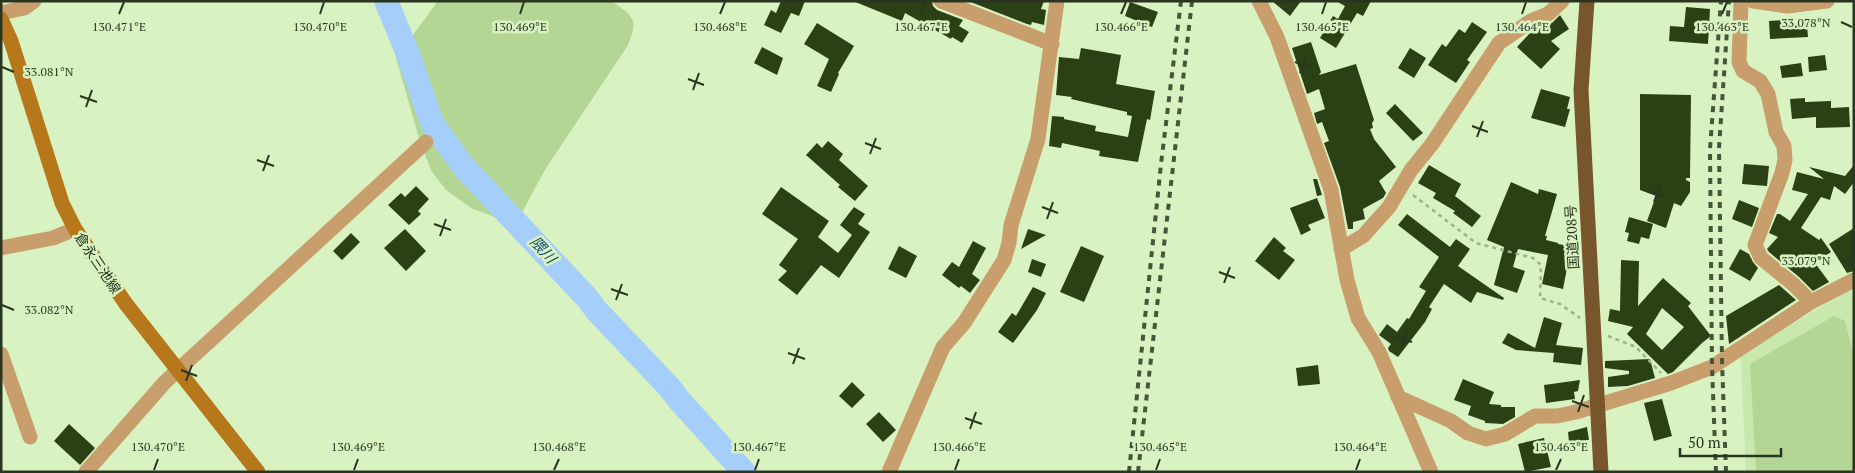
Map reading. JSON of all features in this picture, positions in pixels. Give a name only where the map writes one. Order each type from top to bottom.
[{"type":"highway","name":"国道208号","points":[[1587,1],[1581,90],[1601,472]]},
{"type":"main road","name":"倉永三池線","points":[[1,19],[11,41],[62,203],[75,229],[126,304],[258,472]]},
{"type":"street","points":[[1,14],[24,8],[34,1]]},
{"type":"street","points":[[941,1],[1052,44]]},
{"type":"street","points":[[889,472],[944,347],[964,323],[1004,260],[1009,243],[1011,225],[1038,139],[1058,1]]},
{"type":"street","points":[[1259,1],[1277,37],[1331,190],[1341,249],[1358,318],[1379,352],[1432,472]]},
{"type":"street","points":[[1341,249],[1363,236],[1388,207],[1400,186],[1432,144],[1499,43],[1531,21],[1548,14],[1562,1]]},
{"type":"street","points":[[1742,1],[1739,62],[1743,71],[1760,81],[1768,94],[1776,132],[1784,146],[1785,160],[1755,245],[1761,258],[1793,284],[1811,302]]},
{"type":"street","points":[[1753,1],[1787,6],[1827,1]]},
{"type":"street","points":[[95,468],[165,382],[426,142]]},
{"type":"street","points":[[1,248],[52,238],[75,229]]},
{"type":"street","points":[[1398,396],[1451,421],[1468,433],[1486,440],[1505,434],[1535,416],[1557,416],[1597,405],[1671,383],[1712,367],[1811,302],[1854,280]]},
{"type":"street","points":[[1,354],[30,437]]},
{"type":"path","points":[[1400,186],[1476,243],[1533,258],[1541,265],[1540,298],[1560,304],[1610,337],[1636,347],[1671,383]]},
{"type":"shaded area","points":[[438,1],[612,1],[632,19],[633,29],[628,45],[546,168],[515,225],[471,208],[446,190],[432,172],[421,145],[396,58]]},
{"type":"shaded area","points":[[1850,290],[1854,301],[1854,472],[1746,472],[1741,363],[1738,356]]},
{"type":"shaded area","points":[[1834,316],[1845,321],[1854,356],[1854,472],[1756,472],[1750,364]]},
{"type":"building","points":[[781,1],[805,1],[799,16],[791,13],[781,33],[764,25],[771,10],[776,13]]},
{"type":"building","points":[[853,1],[932,1],[933,6],[937,10],[963,20],[959,26],[969,32],[962,43],[952,37],[951,39],[905,13],[902,21]]},
{"type":"building","points":[[968,1],[1044,1],[1041,9],[1046,10],[1044,25],[1032,22],[1031,25],[1027,24]]},
{"type":"building","points":[[1272,1],[1301,1],[1290,16]]},
{"type":"building","points":[[1336,1],[1371,1],[1363,16],[1357,13],[1336,48],[1320,38],[1333,16],[1338,19],[1345,6]]},
{"type":"building","points":[[1130,2],[1158,12],[1152,27],[1125,16]]},
{"type":"building","points":[[1686,7],[1710,9],[1708,44],[1669,41],[1670,26],[1684,27]]},
{"type":"building","points":[[1560,15],[1569,29],[1551,41],[1560,49],[1541,69],[1517,47],[1529,34],[1552,23]]},
{"type":"building","points":[[1782,20],[1782,26],[1807,25],[1808,37],[1770,39],[1769,21]]},
{"type":"building","points":[[1472,22],[1487,32],[1467,60],[1470,62],[1456,83],[1428,65],[1442,44],[1446,47],[1459,29],[1465,33]]},
{"type":"building","points":[[817,23],[854,46],[838,73],[831,92],[817,86],[829,59],[804,44]]},
{"type":"building","points":[[1311,42],[1321,72],[1319,75],[1356,64],[1374,120],[1372,123],[1373,128],[1370,129],[1374,139],[1396,167],[1379,181],[1386,193],[1383,198],[1363,209],[1365,219],[1353,222],[1353,229],[1348,229],[1340,187],[1324,143],[1329,141],[1322,122],[1317,124],[1314,113],[1325,109],[1319,89],[1307,94],[1292,48]]},
{"type":"building","points":[[762,47],[783,58],[777,75],[754,63]]},
{"type":"building","points":[[1081,48],[1121,55],[1116,84],[1155,91],[1150,120],[1147,119],[1138,162],[1099,156],[1100,151],[1062,143],[1061,148],[1049,146],[1052,116],[1064,117],[1064,119],[1096,126],[1095,131],[1128,137],[1132,116],[1127,115],[1127,112],[1071,99],[1072,97],[1056,95],[1059,57],[1079,59]]},
{"type":"building","points":[[1410,48],[1426,58],[1414,78],[1398,68]]},
{"type":"building","points":[[1825,55],[1827,70],[1809,72],[1808,57]]},
{"type":"building","points":[[1801,63],[1803,76],[1782,78],[1780,66]]},
{"type":"building","points":[[1541,89],[1570,97],[1567,109],[1570,109],[1565,127],[1531,118]]},
{"type":"building","points":[[1640,94],[1691,95],[1690,178],[1686,178],[1690,182],[1690,192],[1681,206],[1674,203],[1666,228],[1647,221],[1656,196],[1640,190]]},
{"type":"building","points":[[1805,98],[1805,102],[1831,101],[1831,108],[1849,107],[1850,127],[1816,128],[1816,117],[1792,119],[1790,99]]},
{"type":"building","points":[[1395,104],[1423,133],[1413,141],[1386,113]]},
{"type":"building","points":[[828,141],[843,154],[839,160],[868,186],[855,201],[806,155],[817,143],[822,148]]},
{"type":"building","points":[[1744,164],[1769,166],[1767,186],[1742,184]]},
{"type":"building","points":[[1429,165],[1461,184],[1455,196],[1481,216],[1472,227],[1453,213],[1455,211],[1433,198],[1436,193],[1418,183]]},
{"type":"building","points":[[1854,165],[1854,182],[1845,194],[1834,186],[1830,200],[1821,197],[1801,228],[1819,240],[1821,238],[1831,252],[1815,263],[1829,282],[1813,291],[1769,252],[1767,249],[1778,237],[1769,233],[1777,214],[1790,221],[1808,194],[1792,190],[1797,172],[1824,179],[1809,167],[1845,176]]},
{"type":"building","points":[[1313,179],[1317,179],[1322,195],[1317,196]]},
{"type":"building","points":[[1511,182],[1538,194],[1539,189],[1557,194],[1545,236],[1547,236],[1546,240],[1575,247],[1574,258],[1569,258],[1563,289],[1542,284],[1548,255],[1518,249],[1513,267],[1525,271],[1517,293],[1494,285],[1504,247],[1487,240]]},
{"type":"building","points":[[416,186],[429,199],[418,211],[421,214],[409,225],[388,205],[401,193],[405,197]]},
{"type":"building","points":[[781,187],[829,221],[818,237],[838,253],[852,235],[840,225],[854,207],[865,214],[858,224],[870,232],[839,278],[821,265],[797,295],[778,280],[787,271],[779,265],[798,239],[762,214]]},
{"type":"building","points":[[1317,198],[1325,218],[1308,225],[1311,230],[1301,235],[1290,208]]},
{"type":"building","points":[[1739,200],[1759,208],[1752,227],[1732,219]]},
{"type":"building","points":[[1407,214],[1450,247],[1456,239],[1470,249],[1458,266],[1504,298],[1503,300],[1477,292],[1471,303],[1444,284],[1429,307],[1432,309],[1425,322],[1398,357],[1389,351],[1388,348],[1391,344],[1379,335],[1387,324],[1397,332],[1407,318],[1409,319],[1426,291],[1419,287],[1439,257],[1398,225]]},
{"type":"building","points":[[1629,217],[1653,224],[1649,239],[1641,237],[1639,244],[1627,241],[1629,233],[1625,232]]},
{"type":"building","points":[[1854,228],[1854,271],[1847,273],[1829,244]]},
{"type":"building","points":[[405,229],[426,251],[406,271],[384,248]]},
{"type":"building","points":[[1028,229],[1046,235],[1021,249]]},
{"type":"building","points":[[351,233],[360,242],[342,260],[333,251]]},
{"type":"building","points":[[1274,237],[1286,248],[1283,251],[1295,260],[1279,280],[1255,261]]},
{"type":"building","points":[[973,241],[986,248],[972,274],[980,280],[970,293],[961,286],[959,288],[942,275],[952,262],[959,267]]},
{"type":"building","points":[[899,246],[917,256],[906,278],[888,269]]},
{"type":"building","points":[[1081,246],[1104,256],[1084,302],[1060,292]]},
{"type":"building","points":[[1740,249],[1749,254],[1758,268],[1750,281],[1729,269]]},
{"type":"building","points":[[1032,259],[1046,264],[1041,277],[1028,272]]},
{"type":"building","points":[[1621,260],[1639,261],[1638,306],[1663,278],[1691,303],[1688,306],[1711,336],[1673,372],[1668,374],[1627,334],[1633,327],[1608,321],[1610,309],[1620,311]],"holes":[[[1662,308],[1684,327],[1662,350],[1646,334]]]},
{"type":"building","points":[[1779,285],[1796,300],[1729,344],[1726,316]]},
{"type":"building","points":[[1033,287],[1046,293],[1037,310],[1013,343],[998,332],[1012,313],[1016,316]]},
{"type":"building","points":[[1544,317],[1562,323],[1556,345],[1583,348],[1581,365],[1553,362],[1554,353],[1516,350],[1502,343],[1508,333],[1535,348]]},
{"type":"building","points":[[1650,359],[1655,378],[1628,386],[1608,387],[1608,377],[1629,374],[1629,371],[1605,368],[1605,361]]},
{"type":"building","points":[[1318,365],[1320,384],[1298,386],[1296,368]]},
{"type":"building","points":[[1463,379],[1494,392],[1489,404],[1501,405],[1501,407],[1515,407],[1515,417],[1503,424],[1485,423],[1485,421],[1468,415],[1471,406],[1454,400]]},
{"type":"building","points":[[1580,380],[1578,391],[1574,392],[1575,399],[1546,403],[1544,385]]},
{"type":"building","points":[[852,382],[865,395],[852,408],[839,396]]},
{"type":"building","points":[[1662,399],[1672,436],[1654,441],[1644,403]]},
{"type":"building","points":[[879,412],[896,430],[883,442],[866,424]]},
{"type":"building","points":[[69,424],[95,448],[80,465],[54,441]]},
{"type":"building","points":[[1587,427],[1589,440],[1569,442],[1568,432]]},
{"type":"building","points":[[1544,438],[1551,467],[1525,472],[1518,444]]},
{"type":"waterway","name":"隈川","points":[[386,1],[408,54],[432,123],[463,166],[669,387],[744,472]]},
{"type":"railway","points":[[1129,472],[1161,164],[1181,1]]},
{"type":"railway","points":[[1138,472],[1192,1]]},
{"type":"railway","points":[[1716,472],[1712,367],[1710,149],[1721,1]]},
{"type":"railway","points":[[1726,472],[1722,361],[1719,148],[1729,1]]}]
